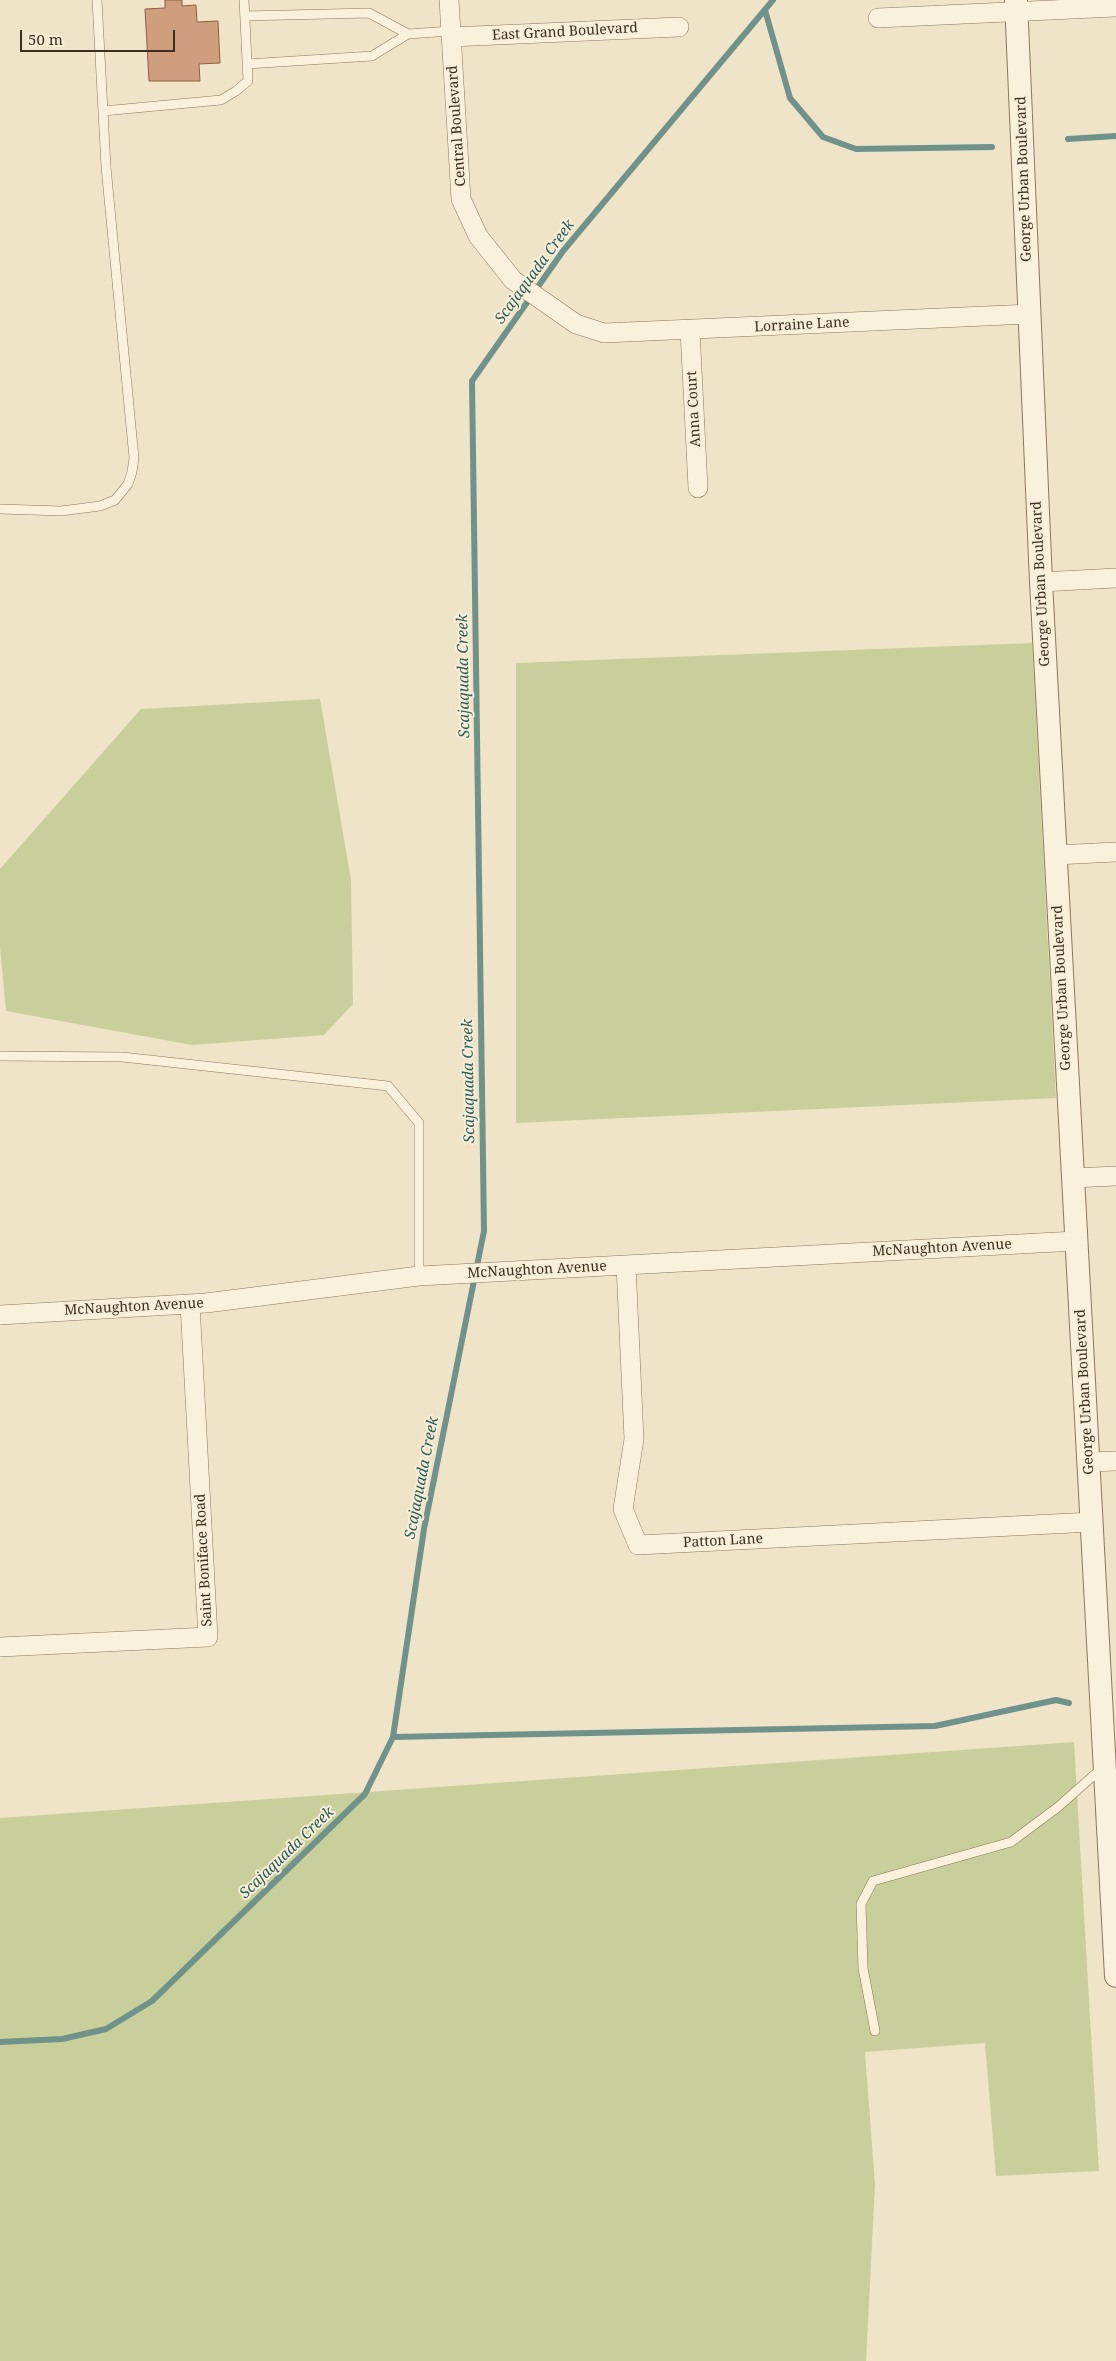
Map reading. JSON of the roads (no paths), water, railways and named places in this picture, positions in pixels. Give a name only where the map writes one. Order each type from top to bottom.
[{"type":"street","name":"Central Boulevard","points":[[449,0],[461,198],[478,236],[513,280],[576,324]]},
{"type":"street","points":[[878,18],[1016,6],[1116,7]]},
{"type":"street","name":"George Urban Boulevard","points":[[1016,6],[1041,582],[1116,1976]]},
{"type":"street","name":"East Grand Boulevard","points":[[451,34],[679,27]]},
{"type":"street","name":"Lorraine Lane","points":[[576,324],[604,333],[1030,314]]},
{"type":"street","name":"Anna Court","points":[[690,330],[698,488]]},
{"type":"street","points":[[1041,582],[1116,578]]},
{"type":"street","points":[[1055,854],[1116,852]]},
{"type":"street","points":[[1073,1178],[1116,1176]]},
{"type":"street","name":"McNaughton Avenue","points":[[0,1315],[190,1304],[419,1276],[1076,1241]]},
{"type":"street","name":"Patton Lane","points":[[626,1265],[634,1439],[623,1509],[638,1545],[1092,1522]]},
{"type":"street","name":"Saint Boniface Road","points":[[0,1647],[208,1637],[190,1304]]},
{"type":"street","points":[[1089,1462],[1116,1461]]},
{"type":"lane","points":[[0,509],[61,511],[100,506],[115,500],[128,484],[132,472],[134,458],[106,167],[97,0]]},
{"type":"lane","points":[[103,111],[221,100],[248,81],[244,0]]},
{"type":"lane","points":[[245,16],[369,13],[408,34],[451,34]]},
{"type":"lane","points":[[247,64],[372,56],[408,34]]},
{"type":"lane","points":[[0,1056],[122,1057],[388,1086],[419,1124],[419,1276]]},
{"type":"lane","points":[[875,2031],[863,1968],[861,1904],[873,1881],[1011,1842],[1058,1807],[1106,1765]]},
{"type":"waterway","name":"Scajaquada Creek","points":[[0,2042],[62,2039],[106,2029],[152,2001],[365,1794],[393,1737],[424,1529],[484,1231],[472,381],[563,251],[773,0]]},
{"type":"waterway","points":[[765,10],[790,98],[823,137],[856,149],[992,147]]},
{"type":"waterway","points":[[1068,139],[1116,136]]},
{"type":"waterway","points":[[393,1737],[935,1726],[1056,1700],[1069,1703]]}]
